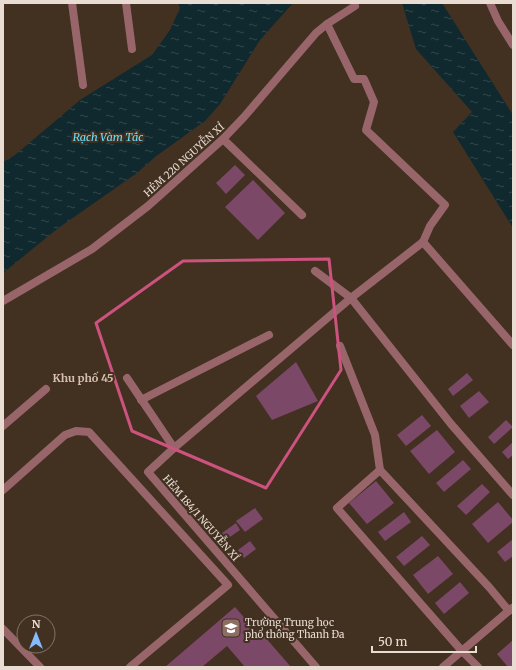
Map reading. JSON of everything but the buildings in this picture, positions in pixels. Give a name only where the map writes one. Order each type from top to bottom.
[{"type":"street","points":[[72,3],[83,85]]},
{"type":"street","points":[[126,3],[132,49]]},
{"type":"street","points":[[490,3],[498,21],[513,45]]},
{"type":"street","name":"HẺM 220 NGUYỄN XÍ","points":[[3,301],[92,248],[148,206],[223,139],[266,93],[316,33],[355,6]]},
{"type":"street","points":[[127,378],[174,448],[351,298],[422,242],[430,226],[445,205],[366,130],[374,102],[364,79],[354,79],[327,24]]},
{"type":"street","points":[[223,139],[302,214]]},
{"type":"street","points":[[422,242],[513,345]]},
{"type":"street","points":[[315,271],[351,298],[451,424],[513,495]]},
{"type":"street","points":[[141,400],[269,334]]},
{"type":"street","points":[[340,346],[375,435],[380,470],[511,610],[443,667]]},
{"type":"street","points":[[3,426],[46,389]]},
{"type":"street","points":[[3,490],[66,435],[76,431],[89,432],[228,585],[130,667]]},
{"type":"street","name":"HẺM 184/1 NGUYỄN XÍ","points":[[174,448],[148,472],[316,667]]},
{"type":"street","points":[[380,470],[337,508],[462,651],[478,667]]},
{"type":"street","points":[[3,629],[40,667]]},
{"type":"highlighted area","points":[[329,259],[341,370],[266,488],[132,431],[96,323],[183,261]]},
{"type":"water","name":"Rạch Vàm Tắc","points":[[178,3],[293,3],[260,40],[220,104],[205,121],[155,157],[137,173],[57,229],[3,273],[3,162],[15,155],[80,100],[152,55],[170,30],[180,8]]},
{"type":"water","points":[[402,3],[442,3],[513,115],[513,228],[453,132],[472,112],[416,49]]},
{"type":"place","name":"Trường Trung học phổ thông Thanh Đa","points":[[231,628]]},
{"type":"district","name":"Khu phố 45","points":[[83,378]]}]
